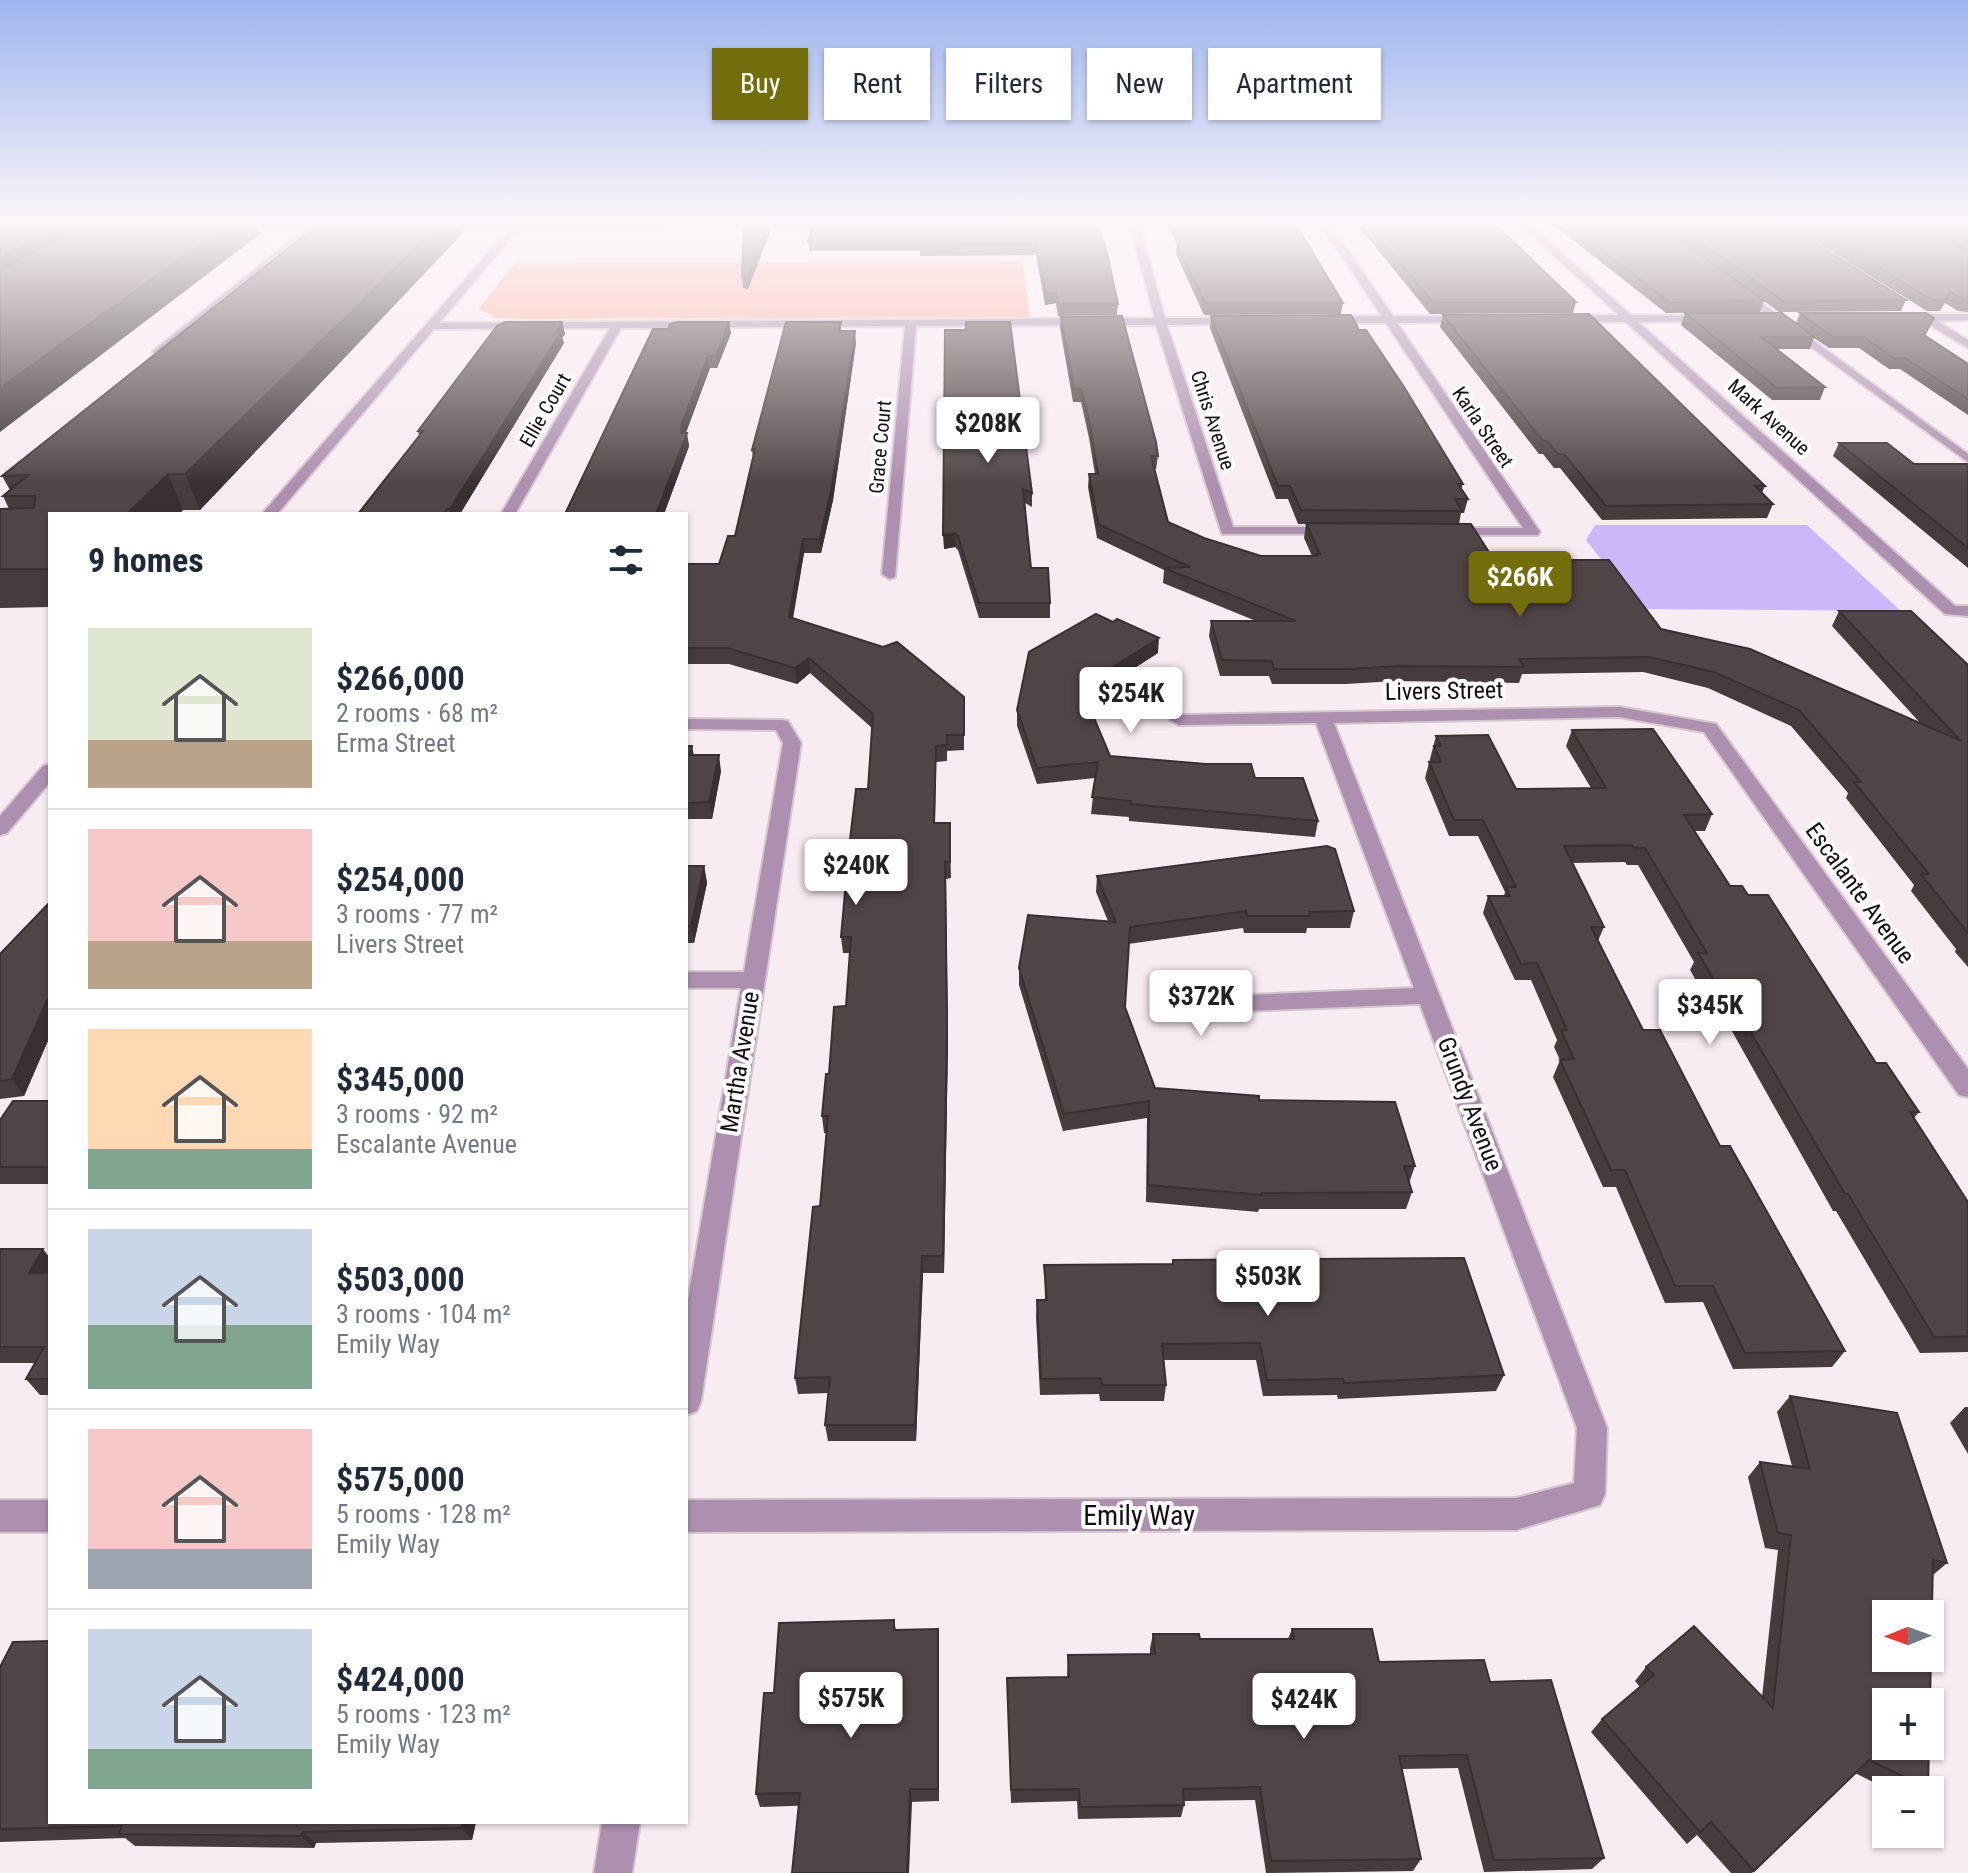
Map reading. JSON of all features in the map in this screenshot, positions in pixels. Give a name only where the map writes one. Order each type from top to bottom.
[{"type":"street","points":[[146,362],[210,310]]},
{"type":"street","points":[[271,512],[443,310]]},
{"type":"street","name":"Chris Avenue","points":[[1158,310],[1227,531],[1349,531]]},
{"type":"street","name":"Karla Street","points":[[1383,310],[1533,532],[1426,532]]},
{"type":"street","name":"Mark Avenue","points":[[1620,310],[1963,612]]},
{"type":"street","points":[[1914,310],[1968,345]]},
{"type":"street","points":[[1899,318],[1968,317]]},
{"type":"street","points":[[1545,319],[1718,318]]},
{"type":"street","points":[[1747,318],[1792,318]]},
{"type":"street","points":[[1319,320],[1483,319]]},
{"type":"street","points":[[430,326],[1245,321]]},
{"type":"street","name":"Grace Court","points":[[890,574],[911,323]]},
{"type":"street","name":"Ellie Court","points":[[509,512],[617,325]]},
{"type":"street","name":"Livers Street","points":[[1179,720],[1619,712],[1710,728]]},
{"type":"street","name":"Grundy Avenue","points":[[1323,717],[1592,1428],[1589,1494]]},
{"type":"street","name":"Martha Avenue","points":[[688,724],[782,725],[792,743],[688,1388]]},
{"type":"street","name":"Escalante Avenue","points":[[1710,728],[1959,1064],[1968,1088]]},
{"type":"street","points":[[0,829],[48,772]]},
{"type":"street","points":[[688,980],[753,980]]},
{"type":"street","points":[[1221,1004],[1429,996]]},
{"type":"street","name":"Emily Way","points":[[688,1516],[1516,1514],[1589,1494]]},
{"type":"street","points":[[0,1516],[48,1516]]},
{"type":"street","points":[[613,1873],[621,1824]]},
{"type":"lane","points":[[1767,310],[1968,459]]},
{"type":"shaded area","points":[[481,310],[1029,310],[1030,317],[490,318],[494,316]]},
{"type":"shaded area","points":[[1595,525],[1807,525],[1901,611],[1640,609],[1586,540]]},
{"type":"building","points":[[0,310],[108,310],[0,388]]},
{"type":"building","points":[[210,310],[352,310],[185,474],[168,474],[129,512],[48,512],[48,569],[0,569],[0,509],[34,508],[35,496],[3,496],[28,475],[2,476]]},
{"type":"building","points":[[1685,313],[1782,313],[1814,337],[1761,337],[1825,387],[1777,388]]},
{"type":"building","points":[[1800,313],[1926,313],[1934,318],[1924,335],[1968,364],[1968,399],[1905,358],[1894,358],[1864,337],[1833,337]]},
{"type":"building","points":[[1589,314],[1765,486],[1755,486],[1773,504],[1606,506],[1564,454],[1558,454],[1547,441],[1543,441],[1443,315]]},
{"type":"building","points":[[1351,315],[1359,330],[1366,330],[1404,387],[1463,484],[1458,484],[1468,499],[1455,499],[1462,511],[1301,510],[1290,486],[1278,486],[1211,316]]},
{"type":"building","points":[[1122,316],[1156,442],[1158,456],[1151,456],[1168,522],[1204,538],[1261,556],[1317,556],[1320,554],[1306,523],[1471,524],[1494,560],[1609,560],[1661,629],[1750,649],[1961,741],[1839,611],[1911,611],[1968,665],[1968,933],[1921,874],[1929,874],[1854,782],[1861,782],[1799,710],[1714,672],[1649,657],[1519,659],[1524,667],[1400,666],[1350,669],[1274,669],[1272,661],[1222,660],[1211,621],[1296,621],[1164,568],[1190,567],[1098,524],[1089,474],[1098,474],[1090,425],[1081,389],[1074,389],[1061,317]]},
{"type":"building","points":[[505,322],[562,322],[556,332],[561,332],[450,509],[445,512],[360,512],[423,431],[418,431],[497,326]]},
{"type":"building","points":[[729,322],[716,356],[708,356],[682,424],[681,433],[687,433],[657,512],[566,512],[653,329],[668,329],[670,324]]},
{"type":"building","points":[[786,322],[841,322],[839,331],[855,331],[832,486],[820,539],[803,539],[789,617],[883,647],[897,642],[964,697],[964,735],[947,735],[947,745],[936,746],[934,823],[950,823],[950,862],[945,862],[947,1025],[943,1256],[922,1256],[915,1425],[825,1425],[830,1377],[795,1378],[813,1207],[820,1206],[828,1116],[822,1116],[834,1007],[846,1006],[851,937],[841,937],[849,848],[856,789],[868,789],[873,714],[809,658],[795,668],[727,648],[688,648],[688,564],[719,564],[728,536],[735,536],[755,449],[752,450]]},
{"type":"building","points":[[966,322],[1010,322],[1032,493],[1023,489],[1031,568],[1048,568],[1050,603],[979,603],[958,536],[955,533],[943,535],[945,330],[966,330]]},
{"type":"building","points":[[1839,443],[1887,443],[1914,464],[1968,464],[1968,548]]},
{"type":"building","points":[[1096,614],[1113,622],[1117,619],[1159,638],[1081,687],[1110,756],[1206,764],[1251,764],[1255,778],[1303,778],[1318,821],[1130,804],[1131,801],[1092,797],[1098,762],[1037,768],[1017,710],[1029,652]]},
{"type":"building","points":[[1653,729],[1712,814],[1684,815],[1730,886],[1742,886],[1748,895],[1768,895],[1876,1063],[1886,1063],[1919,1112],[1910,1112],[1968,1202],[1968,1336],[1934,1337],[1848,1194],[1845,1194],[1732,1000],[1726,1000],[1698,953],[1707,953],[1645,848],[1634,848],[1632,845],[1564,846],[1604,927],[1591,927],[1643,1030],[1660,1030],[1720,1146],[1730,1146],[1845,1351],[1745,1353],[1713,1286],[1675,1286],[1625,1170],[1611,1170],[1560,1060],[1574,1059],[1561,1030],[1567,1030],[1537,963],[1521,964],[1488,896],[1510,896],[1506,887],[1516,887],[1483,820],[1454,820],[1429,762],[1441,762],[1434,746],[1441,746],[1436,736],[1488,735],[1516,789],[1606,788],[1572,730]]},
{"type":"building","points":[[688,746],[692,746],[690,755],[719,755],[709,802],[688,803]]},
{"type":"building","points":[[1327,846],[1335,849],[1354,911],[1309,912],[1310,916],[1247,916],[1246,911],[1130,927],[1125,1007],[1155,1088],[1259,1096],[1259,1100],[1395,1102],[1415,1166],[1404,1166],[1412,1192],[1262,1195],[1148,1185],[1149,1101],[1064,1114],[1019,968],[1028,915],[1116,922],[1097,876]]},
{"type":"building","points":[[688,866],[704,866],[691,926],[688,926]]},
{"type":"building","points":[[48,904],[48,999],[12,1079],[0,1081],[0,954]]},
{"type":"building","points":[[13,1101],[48,1101],[48,1167],[0,1167],[0,1120]]},
{"type":"building","points":[[0,1249],[43,1249],[29,1273],[48,1273],[48,1379],[26,1379],[44,1347],[0,1347]]},
{"type":"building","points":[[1464,1258],[1504,1375],[1344,1383],[1343,1379],[1267,1380],[1260,1343],[1162,1344],[1166,1385],[1102,1385],[1101,1378],[1041,1379],[1037,1300],[1047,1300],[1044,1265],[1173,1264],[1173,1260]]},
{"type":"building","points":[[1790,1396],[1897,1413],[1947,1563],[1933,1560],[1932,1600],[1872,1600],[1872,1672],[1931,1672],[1930,1688],[1872,1688],[1872,1760],[1929,1760],[1928,1776],[1903,1776],[1869,1760],[1754,1871],[1711,1822],[1700,1832],[1602,1719],[1654,1675],[1646,1667],[1694,1626],[1773,1708],[1791,1535],[1778,1533],[1760,1462],[1810,1469]]},
{"type":"building","points":[[894,1620],[894,1630],[938,1629],[938,1789],[910,1789],[907,1873],[792,1873],[800,1793],[756,1794],[764,1693],[774,1693],[779,1623]]},
{"type":"building","points":[[1292,1629],[1372,1629],[1379,1662],[1484,1660],[1490,1682],[1551,1680],[1604,1858],[1494,1860],[1467,1755],[1399,1756],[1421,1859],[1271,1861],[1260,1787],[1183,1789],[1184,1805],[1080,1807],[1079,1789],[1011,1790],[1007,1678],[1069,1677],[1068,1655],[1155,1654],[1153,1634],[1199,1634],[1200,1639],[1294,1639]]},
{"type":"building","points":[[48,1641],[48,1824],[463,1824],[462,1828],[303,1832],[301,1836],[119,1834],[122,1826],[0,1829],[0,1667],[13,1642]]}]
